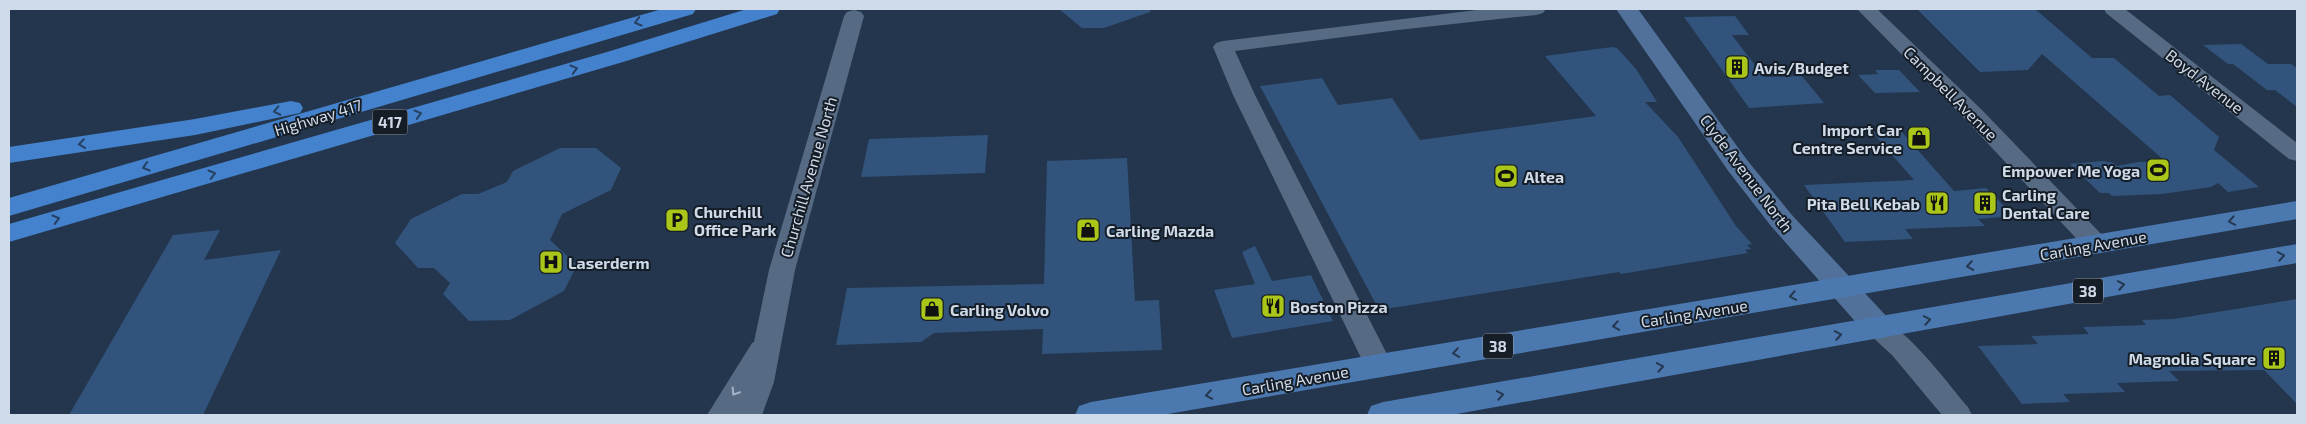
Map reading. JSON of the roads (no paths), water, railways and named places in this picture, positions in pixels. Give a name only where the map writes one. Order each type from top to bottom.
[{"type":"highway","name":"Highway 417","points":[[9,207],[289,126],[495,63],[685,9]]},
{"type":"highway","name":"417","points":[[9,233],[615,57],[769,9]]},
{"type":"highway","points":[[9,155],[250,117],[335,98],[430,73],[495,63]]},
{"type":"main road","name":"Carling Avenue","points":[[1091,415],[2297,210]]},
{"type":"main road","name":"38","points":[[1383,415],[2297,253]]},
{"type":"street","points":[[1379,366],[1244,95],[1223,47],[1536,9]]},
{"type":"street","name":"Clyde Avenue North","points":[[1627,9],[1738,166],[1781,220],[1879,328]]},
{"type":"street","name":"Campbell Avenue","points":[[1866,9],[1974,115],[2096,244]]},
{"type":"street","name":"Boyd Avenue","points":[[2113,9],[2297,154]]},
{"type":"street","name":"Churchill Avenue North","points":[[748,415],[760,382],[782,270],[854,16]]},
{"type":"street","points":[[1879,328],[1906,354],[1958,415]]},
{"type":"street","name":"Churchill Avenue North","points":[[721,415],[767,340]]},
{"type":"place","name":"Avis/Budget","points":[[1737,67]]},
{"type":"place","name":"Import Car Centre Service","points":[[1919,138]]},
{"type":"place","name":"Empower Me Yoga","points":[[2158,170]]},
{"type":"place","name":"Altea","points":[[1506,176]]},
{"type":"place","name":"Pita Bell Kebab","points":[[1937,203]]},
{"type":"place","name":"Carling Dental Care","points":[[1985,203]]},
{"type":"place","name":"Churchill Office Park","points":[[677,220]]},
{"type":"place","name":"Carling Mazda","points":[[1088,230]]},
{"type":"place","name":"Laserderm","points":[[551,262]]},
{"type":"place","name":"Boston Pizza","points":[[1273,306]]},
{"type":"place","name":"Carling Volvo","points":[[932,309]]},
{"type":"place","name":"Magnolia Square","points":[[2274,358]]}]
